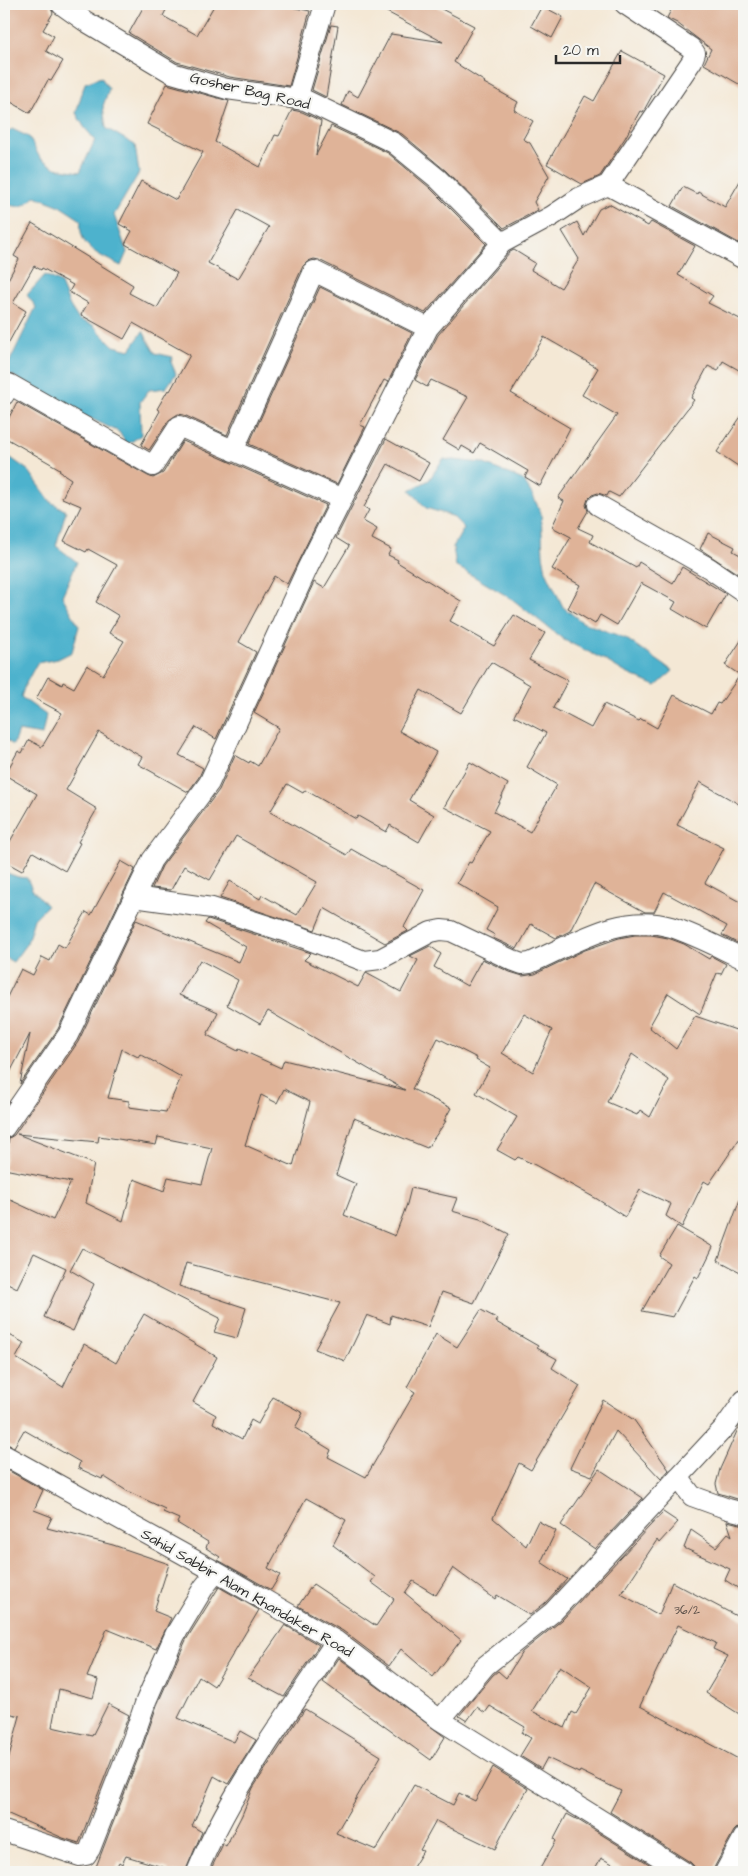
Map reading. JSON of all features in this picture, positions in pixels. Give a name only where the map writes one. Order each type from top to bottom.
[{"type":"street","name":"Gosher Bag Road","points":[[61,4],[85,21],[172,73],[227,89],[305,100],[394,143],[438,179],[502,243]]},
{"type":"street","points":[[296,99],[325,4]]},
{"type":"street","points":[[4,1128],[68,1035],[152,860],[209,783],[308,567],[428,328],[502,243],[552,216],[579,198],[608,185],[692,61],[695,53],[691,48],[626,4]]},
{"type":"street","points":[[608,185],[744,258]]},
{"type":"street","points":[[234,451],[314,271],[428,328]]},
{"type":"street","points":[[4,395],[9,384],[153,466],[179,426],[342,499]]},
{"type":"street","points":[[598,505],[709,568],[744,592]]},
{"type":"street","points":[[134,897],[212,908],[299,936],[364,961],[380,959],[430,932],[441,930],[451,931],[522,964],[530,963],[602,931],[623,924],[641,922],[671,927],[744,959]]},
{"type":"street","points":[[440,1720],[485,1666],[553,1612],[725,1427],[744,1400]]},
{"type":"street","name":"Sahid Sabbir Alam Khandaker Road","points":[[4,1455],[216,1572],[336,1641],[440,1720],[684,1872]]},
{"type":"street","points":[[678,1477],[692,1496],[744,1513]]},
{"type":"street","points":[[4,1831],[80,1856],[86,1855],[133,1739],[146,1701],[176,1635],[204,1587],[216,1572]]},
{"type":"street","points":[[197,1872],[242,1783],[336,1641]]},
{"type":"street","points":[[725,1872],[744,1837]]},
{"type":"water","points":[[101,77],[109,89],[103,106],[106,128],[135,145],[139,173],[114,215],[127,252],[121,266],[98,254],[86,244],[81,230],[81,220],[58,205],[35,196],[28,203],[21,206],[4,203],[4,135],[12,129],[29,137],[40,158],[56,168],[80,172],[95,140],[84,127],[76,113],[85,83]]},
{"type":"water","points":[[45,275],[60,282],[70,306],[79,320],[93,325],[114,346],[130,350],[143,331],[155,353],[173,357],[171,362],[176,374],[166,388],[149,390],[140,402],[141,435],[127,445],[119,432],[74,413],[5,371],[36,307],[27,295]]},
{"type":"water","points":[[4,453],[29,471],[51,502],[66,511],[56,546],[77,562],[62,596],[79,626],[72,652],[58,659],[37,663],[25,685],[21,697],[46,715],[42,735],[18,731],[13,745],[4,738]]},
{"type":"water","points":[[443,459],[482,463],[523,480],[541,513],[543,555],[546,571],[563,607],[582,622],[625,638],[673,671],[656,686],[626,673],[603,659],[564,640],[512,599],[456,566],[453,547],[464,528],[452,516],[426,508],[410,490],[429,480]]},
{"type":"water","points":[[4,872],[27,878],[32,889],[47,906],[34,919],[27,943],[13,962],[4,957],[4,919],[6,917],[4,913],[4,887],[7,885],[4,883]]},
{"type":"building","points":[[4,4],[49,4],[53,13],[43,30],[54,36],[46,51],[63,61],[51,81],[48,80],[30,113],[4,98]]},
{"type":"building","points":[[145,4],[169,4],[163,16],[197,35],[215,4],[277,4],[310,11],[289,86],[230,77],[177,62],[129,33]]},
{"type":"building","points":[[372,4],[432,4],[474,26],[454,62],[484,83],[518,102],[514,110],[533,121],[523,139],[530,143],[549,176],[534,202],[538,210],[504,228],[446,171],[402,134],[342,105],[348,91],[358,97],[391,34],[443,42]]},
{"type":"building","points":[[674,4],[744,4],[744,87],[704,64],[711,49],[677,23],[667,18]]},
{"type":"building","points":[[542,6],[563,17],[552,38],[531,26]]},
{"type":"building","points":[[331,25],[338,26],[326,97],[312,90]]},
{"type":"building","points":[[622,51],[664,74],[643,112],[640,111],[600,176],[582,184],[547,164],[585,96],[594,101]]},
{"type":"building","points":[[167,84],[229,101],[215,142],[260,167],[275,135],[279,136],[292,110],[302,112],[321,121],[316,155],[331,126],[388,153],[430,188],[486,244],[425,313],[319,260],[308,261],[303,266],[227,435],[178,414],[169,420],[149,450],[141,445],[160,411],[157,409],[168,390],[170,391],[190,355],[133,323],[124,339],[81,315],[88,303],[69,292],[73,285],[42,268],[41,270],[34,266],[13,303],[26,311],[4,351],[4,287],[19,259],[14,256],[32,223],[133,285],[129,293],[157,308],[177,273],[125,244],[132,231],[119,224],[141,181],[176,200],[203,152],[147,124]],"holes":[[[238,210],[269,227],[238,279],[208,263]]]},
{"type":"building","points":[[744,174],[744,246],[672,206],[683,187],[697,194],[698,192],[725,207]]},
{"type":"building","points":[[609,204],[648,226],[651,222],[695,246],[678,275],[713,296],[708,303],[744,321],[744,373],[723,361],[718,371],[708,366],[691,398],[694,400],[619,497],[609,492],[607,496],[598,493],[592,495],[586,505],[588,511],[578,528],[593,535],[590,542],[636,568],[639,562],[673,583],[682,567],[726,594],[706,629],[672,609],[676,602],[641,583],[617,625],[600,615],[595,624],[568,608],[580,585],[552,569],[571,537],[552,527],[564,501],[558,498],[617,415],[582,395],[598,368],[544,337],[511,393],[570,428],[540,486],[525,477],[528,471],[480,443],[474,453],[462,446],[460,450],[443,440],[468,397],[431,380],[427,387],[415,380],[438,335],[510,252],[514,250],[535,263],[531,270],[561,288],[579,259],[562,231],[577,222],[584,236],[599,209]]},
{"type":"building","points":[[320,287],[412,333],[388,382],[384,380],[360,425],[365,427],[337,484],[249,444]]},
{"type":"building","points":[[17,402],[153,478],[163,473],[183,441],[326,505],[287,584],[274,576],[239,642],[256,652],[216,739],[196,727],[179,755],[203,768],[199,777],[188,792],[138,764],[142,757],[99,732],[66,790],[97,809],[78,842],[80,843],[65,871],[33,852],[22,871],[4,861],[4,852],[37,794],[5,775],[18,751],[22,753],[29,740],[42,747],[62,713],[36,699],[48,677],[62,685],[63,682],[74,688],[87,665],[103,675],[124,641],[109,633],[119,616],[96,602],[117,565],[88,549],[86,552],[64,541],[81,506],[62,498],[71,479],[59,471],[60,469],[4,437],[4,427]]},
{"type":"building","points":[[744,412],[744,470],[717,452]]},
{"type":"building","points":[[386,439],[429,463],[419,481],[388,464],[364,507],[369,510],[363,521],[377,529],[372,539],[391,549],[388,555],[398,560],[397,562],[461,601],[450,621],[494,646],[514,615],[545,633],[529,660],[568,680],[553,708],[591,728],[604,704],[639,721],[641,719],[657,728],[674,695],[711,714],[717,703],[720,704],[740,675],[725,665],[744,636],[744,807],[700,782],[677,825],[724,848],[705,883],[740,902],[744,894],[744,935],[742,934],[737,943],[722,935],[727,926],[664,892],[654,912],[645,912],[594,884],[570,931],[556,938],[531,924],[517,949],[493,938],[495,935],[486,930],[498,907],[457,883],[490,831],[444,807],[470,762],[508,784],[494,812],[530,832],[557,785],[527,767],[546,733],[514,716],[530,685],[491,662],[461,713],[421,690],[399,731],[436,752],[409,800],[434,815],[419,842],[390,825],[386,832],[358,816],[356,819],[305,790],[303,793],[287,784],[270,812],[347,855],[351,849],[424,890],[404,927],[408,931],[385,943],[324,908],[315,930],[220,898],[230,881],[260,899],[262,895],[297,915],[317,882],[236,836],[210,880],[184,866],[171,890],[152,888],[162,866],[219,790],[235,755],[258,766],[279,728],[254,713],[314,582],[324,588],[349,546],[336,538]]},
{"type":"building","points":[[708,533],[735,547],[733,551],[744,557],[744,563],[738,574],[700,549]]},
{"type":"building","points":[[121,861],[135,869],[58,1029],[20,1084],[30,1034],[4,1084],[4,1003],[21,969],[33,975],[42,957],[50,961],[58,944],[65,948],[86,912],[91,915]]},
{"type":"building","points":[[208,919],[311,953],[304,960],[358,987],[366,973],[401,992],[418,960],[410,956],[430,946],[441,954],[434,967],[467,986],[482,959],[523,976],[535,974],[585,950],[619,938],[651,935],[668,938],[684,944],[709,959],[711,956],[726,964],[721,974],[717,973],[700,1014],[668,993],[649,1027],[676,1049],[695,1016],[736,1030],[744,1036],[744,1132],[709,1184],[704,1181],[682,1227],[666,1216],[671,1204],[640,1190],[625,1217],[597,1199],[535,1165],[518,1157],[515,1160],[497,1150],[517,1117],[476,1093],[490,1068],[476,1060],[477,1058],[438,1038],[412,1089],[451,1108],[444,1121],[446,1121],[427,1148],[354,1118],[336,1175],[356,1184],[344,1215],[395,1236],[411,1188],[457,1198],[452,1211],[480,1219],[509,1234],[474,1303],[442,1292],[428,1327],[391,1315],[390,1324],[367,1315],[345,1361],[315,1349],[340,1303],[186,1263],[179,1286],[246,1308],[237,1338],[214,1332],[220,1318],[82,1248],[70,1270],[94,1284],[73,1331],[44,1317],[66,1268],[34,1253],[17,1288],[4,1281],[4,1197],[53,1220],[71,1182],[4,1169],[9,1138],[14,1135],[78,1042],[136,920],[239,962],[246,947],[205,923]],"holes":[[[200,960],[238,980],[227,1005],[260,1024],[268,1011],[405,1090],[284,1060],[281,1068],[239,1049],[238,1051],[207,1035],[218,1012],[179,995]],[[524,1014],[552,1030],[533,1072],[502,1053]],[[122,1049],[138,1057],[140,1054],[181,1077],[166,1112],[129,1107],[129,1101],[108,1098]],[[632,1054],[669,1080],[650,1117],[640,1110],[637,1115],[607,1102]],[[284,1089],[310,1102],[293,1166],[245,1145],[261,1095],[277,1103]],[[17,1134],[98,1142],[99,1136],[156,1145],[158,1137],[212,1148],[202,1184],[168,1177],[164,1191],[134,1179],[123,1221],[86,1203],[94,1164]]]},
{"type":"building","points":[[742,1194],[744,1194],[744,1274],[718,1260]]},
{"type":"building","points":[[677,1226],[713,1247],[698,1278],[695,1276],[673,1317],[642,1311],[669,1263],[659,1256]]},
{"type":"building","points":[[481,1310],[498,1319],[496,1322],[557,1359],[552,1368],[580,1386],[531,1470],[519,1463],[493,1518],[526,1546],[538,1521],[556,1531],[541,1562],[567,1579],[545,1603],[530,1615],[497,1595],[495,1599],[453,1568],[436,1595],[413,1581],[405,1593],[461,1640],[433,1677],[401,1649],[389,1666],[343,1631],[298,1606],[313,1584],[376,1626],[394,1599],[371,1582],[375,1577],[333,1545],[346,1520],[306,1498],[268,1568],[280,1575],[271,1590],[218,1560],[220,1557],[206,1548],[208,1542],[177,1523],[179,1519],[163,1512],[165,1509],[127,1491],[103,1476],[102,1479],[78,1468],[80,1462],[24,1430],[14,1447],[4,1443],[4,1332],[24,1343],[16,1358],[63,1387],[84,1344],[116,1363],[144,1314],[217,1357],[193,1402],[216,1415],[213,1423],[242,1439],[251,1420],[258,1424],[273,1397],[303,1413],[295,1428],[331,1450],[328,1457],[366,1477],[415,1392],[407,1387],[436,1334],[457,1347]]},
{"type":"building","points":[[603,1400],[634,1420],[669,1470],[661,1479],[616,1431],[592,1476],[570,1468]]},
{"type":"building","points":[[744,1420],[744,1501],[718,1493],[716,1484],[720,1469]]},
{"type":"building","points":[[4,1468],[43,1490],[34,1510],[52,1517],[47,1528],[113,1545],[169,1564],[154,1611],[171,1618],[156,1649],[107,1629],[87,1677],[98,1680],[93,1698],[59,1689],[52,1727],[92,1736],[108,1704],[129,1715],[79,1843],[4,1812],[4,1759],[8,1760],[20,1716],[4,1712]]},
{"type":"building","points":[[599,1469],[643,1498],[595,1549],[561,1525]]},
{"type":"building","points":[[663,1512],[678,1522],[659,1543],[657,1540],[621,1594],[659,1615],[672,1582],[744,1620],[744,1717],[706,1693],[728,1656],[713,1649],[716,1643],[678,1625],[640,1706],[744,1762],[744,1825],[734,1831],[713,1872],[696,1872],[690,1862],[610,1812],[621,1791],[580,1771],[579,1773],[547,1758],[541,1769],[520,1756],[531,1738],[522,1733],[525,1727],[490,1706],[485,1713],[477,1707],[467,1721],[459,1716],[493,1675],[498,1671],[506,1678],[522,1652],[562,1620]],"holes":[[[560,1666],[592,1687],[576,1714],[572,1712],[565,1728],[532,1711]]]},
{"type":"building","points":[[727,1521],[744,1525],[744,1592],[725,1580],[730,1569],[684,1548],[691,1530],[716,1547],[728,1533],[732,1536]]},
{"type":"building","points":[[219,1587],[259,1610],[214,1686],[199,1676],[178,1718],[234,1742],[240,1731],[256,1740],[228,1784],[214,1776],[192,1826],[202,1832],[185,1872],[168,1872],[169,1869],[126,1856],[122,1864],[119,1862],[114,1872],[94,1872],[157,1705],[186,1640]]},
{"type":"building","points":[[285,1625],[319,1645],[284,1697],[248,1678]]},
{"type":"building","points":[[339,1658],[445,1737],[431,1760],[323,1682]]},
{"type":"building","points":[[305,1709],[381,1756],[336,1833],[376,1850],[414,1785],[453,1805],[459,1793],[475,1801],[493,1767],[528,1789],[495,1849],[436,1821],[420,1850],[423,1851],[410,1872],[218,1872],[211,1869],[223,1844],[226,1846],[253,1788]]},
{"type":"building","points":[[567,1814],[662,1872],[628,1872],[601,1858],[593,1872],[538,1872],[556,1841],[554,1839]]}]
